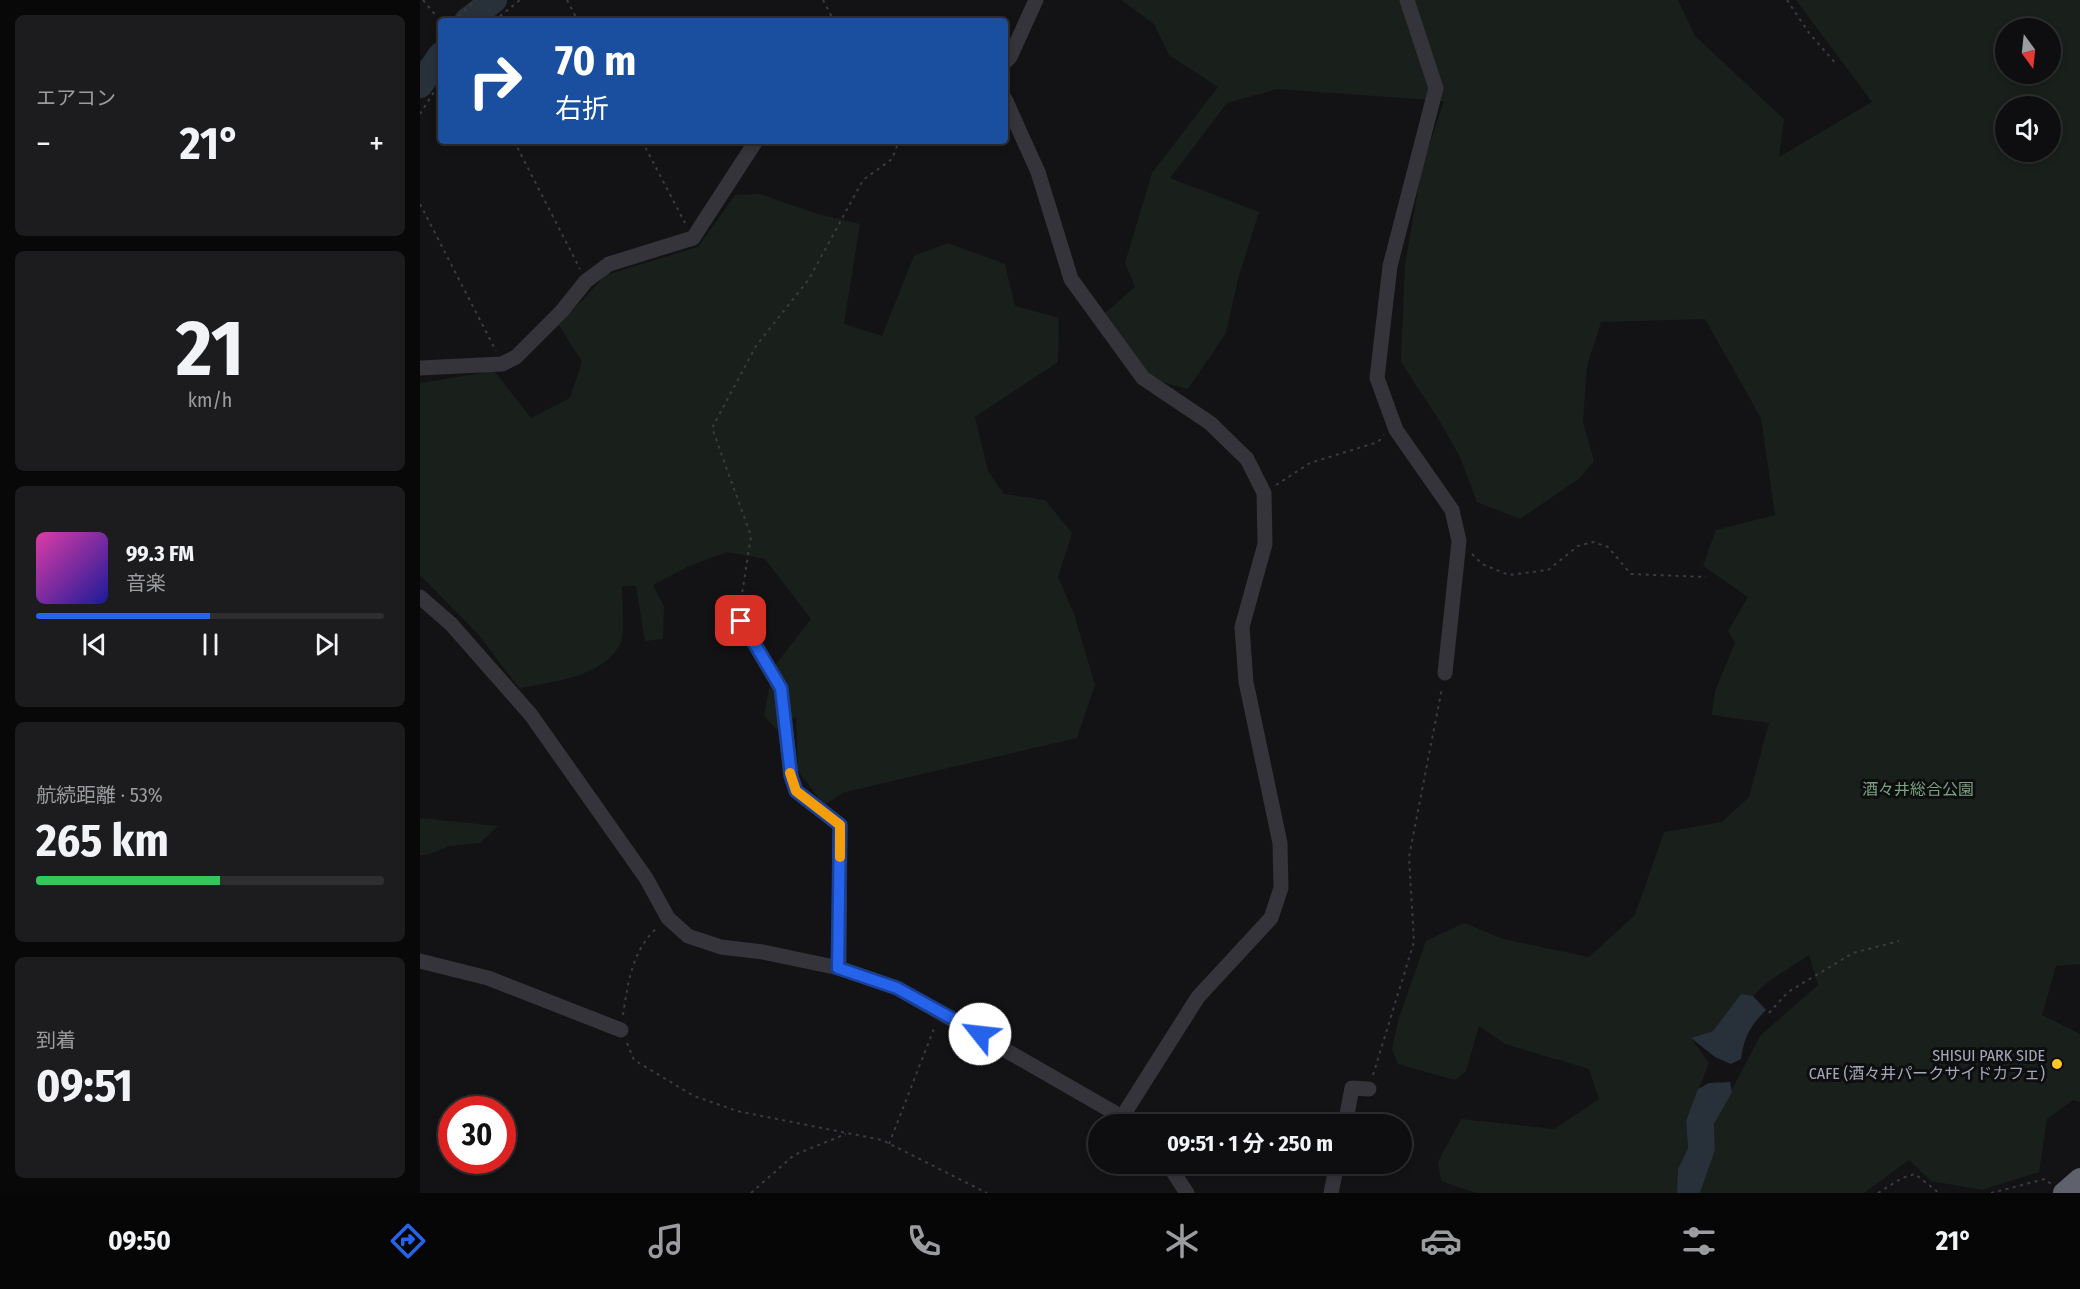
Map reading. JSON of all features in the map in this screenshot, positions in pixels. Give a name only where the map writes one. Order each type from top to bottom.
[{"type":"highway","points":[[2059,1189],[2080,1179]]},
{"type":"street","points":[[1008,59],[1036,0]]},
{"type":"street","points":[[1407,0],[1436,88],[1390,266],[1377,378],[1394,424],[1452,510],[1459,542],[1445,674]]},
{"type":"street","points":[[1008,106],[1038,172],[1071,279],[1143,378],[1210,423],[1247,459],[1264,493],[1265,544],[1242,627],[1246,682],[1280,843],[1281,888],[1271,918],[1198,997],[1130,1114]]},
{"type":"street","points":[[420,368],[502,364],[516,357],[562,311],[586,281],[609,264],[693,238],[754,144]]},
{"type":"street","points":[[420,597],[452,624],[531,715],[646,878],[668,918],[688,936],[721,947],[763,952],[838,968],[897,988],[1114,1114]]},
{"type":"street","points":[[741,621],[781,688],[791,776],[796,791],[840,825],[838,968]]},
{"type":"street","points":[[420,961],[488,978],[621,1030]]},
{"type":"street","points":[[1347,1114],[1352,1088],[1369,1089]]},
{"type":"street","points":[[1175,1174],[1187,1193]]},
{"type":"street","points":[[1331,1193],[1335,1174]]},
{"type":"path","points":[[423,0],[437,17]]},
{"type":"path","points":[[456,18],[476,0]]},
{"type":"path","points":[[498,18],[520,0]]},
{"type":"path","points":[[567,0],[576,18]]},
{"type":"path","points":[[823,0],[832,18]]},
{"type":"path","points":[[1787,0],[1809,33],[1837,64]]},
{"type":"path","points":[[420,114],[438,86]]},
{"type":"path","points":[[516,144],[586,281]]},
{"type":"path","points":[[644,144],[693,238]]},
{"type":"path","points":[[741,621],[740,597],[751,536],[711,428],[756,346],[809,279],[863,180],[892,159],[898,144]]},
{"type":"path","points":[[420,204],[502,364]]},
{"type":"path","points":[[1264,493],[1310,463],[1378,442],[1394,424]]},
{"type":"path","points":[[1459,542],[1482,564],[1509,575],[1548,570],[1578,546],[1593,542],[1608,546],[1631,574],[1706,578]]},
{"type":"path","points":[[1369,1089],[1414,942],[1409,857],[1445,674]]},
{"type":"path","points":[[668,918],[644,939],[629,975],[621,1030],[634,1060],[694,1096],[737,1111],[882,1140],[987,1193]]},
{"type":"path","points":[[1769,1013],[1788,992],[1853,953],[1899,941]]},
{"type":"path","points":[[889,1144],[940,1012]]},
{"type":"path","points":[[751,1193],[794,1155],[846,1134]]},
{"type":"path","points":[[1878,1193],[1902,1178],[1915,1174],[1939,1193]]},
{"type":"path","points":[[1991,1193],[2026,1182],[2045,1179],[2059,1189]]},
{"type":"green space","name":"酒々井総合公園","points":[[1121,0],[1678,0],[1695,36],[1784,119],[1779,157],[1872,102],[1796,0],[2080,0],[2080,964],[2056,966],[2042,1015],[2080,1034],[2080,1102],[2073,1100],[2047,1119],[2039,1172],[1982,1190],[1931,1181],[1909,1160],[1864,1193],[1700,1193],[1715,1150],[1714,1124],[1760,1036],[1818,985],[1809,955],[1769,981],[1753,996],[1741,994],[1713,1031],[1691,1038],[1709,1063],[1686,1121],[1688,1148],[1678,1169],[1677,1193],[1476,1193],[1441,1181],[1438,1162],[1461,1119],[1554,1129],[1599,1099],[1589,1069],[1505,1044],[1479,1026],[1466,1071],[1455,1080],[1398,1064],[1392,1049],[1399,1018],[1426,941],[1464,923],[1503,939],[1589,957],[1635,915],[1664,832],[1722,822],[1749,797],[1769,723],[1712,715],[1715,691],[1735,643],[1728,631],[1748,597],[1703,566],[1716,530],[1775,515],[1761,418],[1705,319],[1601,322],[1587,366],[1583,422],[1594,461],[1580,478],[1520,519],[1477,502],[1460,457],[1401,362],[1405,265],[1422,167],[1444,101],[1277,89],[1227,103],[1170,178],[1259,212],[1238,279],[1226,333],[1188,389],[1148,378],[1105,313],[1135,287],[1125,263],[1152,173],[1218,87],[1169,55],[1154,24]]},
{"type":"green space","points":[[760,194],[818,214],[860,224],[844,324],[882,336],[914,256],[948,243],[1005,264],[1015,306],[1059,318],[1058,362],[975,417],[988,471],[1004,494],[1045,500],[1072,533],[1058,577],[1074,614],[1095,685],[1077,738],[845,792],[824,805],[798,771],[796,716],[780,733],[764,716],[773,668],[811,619],[765,559],[727,552],[687,567],[653,585],[664,607],[663,639],[645,641],[636,586],[622,586],[622,637],[614,654],[591,670],[576,676],[519,688],[478,634],[420,575],[420,383],[494,371],[531,418],[570,398],[582,362],[559,325],[606,275],[698,247],[735,195]]},
{"type":"green space","points":[[420,818],[498,826],[480,843],[449,846],[427,855],[420,855]]},
{"type":"shaded area","points":[[1741,994],[1753,996],[1766,1010],[1749,1032],[1741,1059],[1731,1064],[1715,1057],[1691,1038],[1713,1031]]},
{"type":"shaded area","points":[[1730,1082],[1732,1092],[1714,1124],[1715,1150],[1700,1193],[1677,1193],[1678,1169],[1688,1148],[1686,1121],[1698,1089],[1709,1083]]},
{"type":"waterway","points":[[471,18],[494,0]]},
{"type":"waterway","points":[[420,85],[438,59]]},
{"type":"slow traffic","points":[[790,773],[796,791],[840,825],[840,857]]},
{"type":"place","name":"SHISUI PARK SIDE CAFE (酒々井パークサイドカフェ)","points":[[2057,1064]]},
{"type":"route","points":[[741,621],[781,688],[791,776],[796,791],[840,825],[838,968],[897,988],[980,1034]]}]
